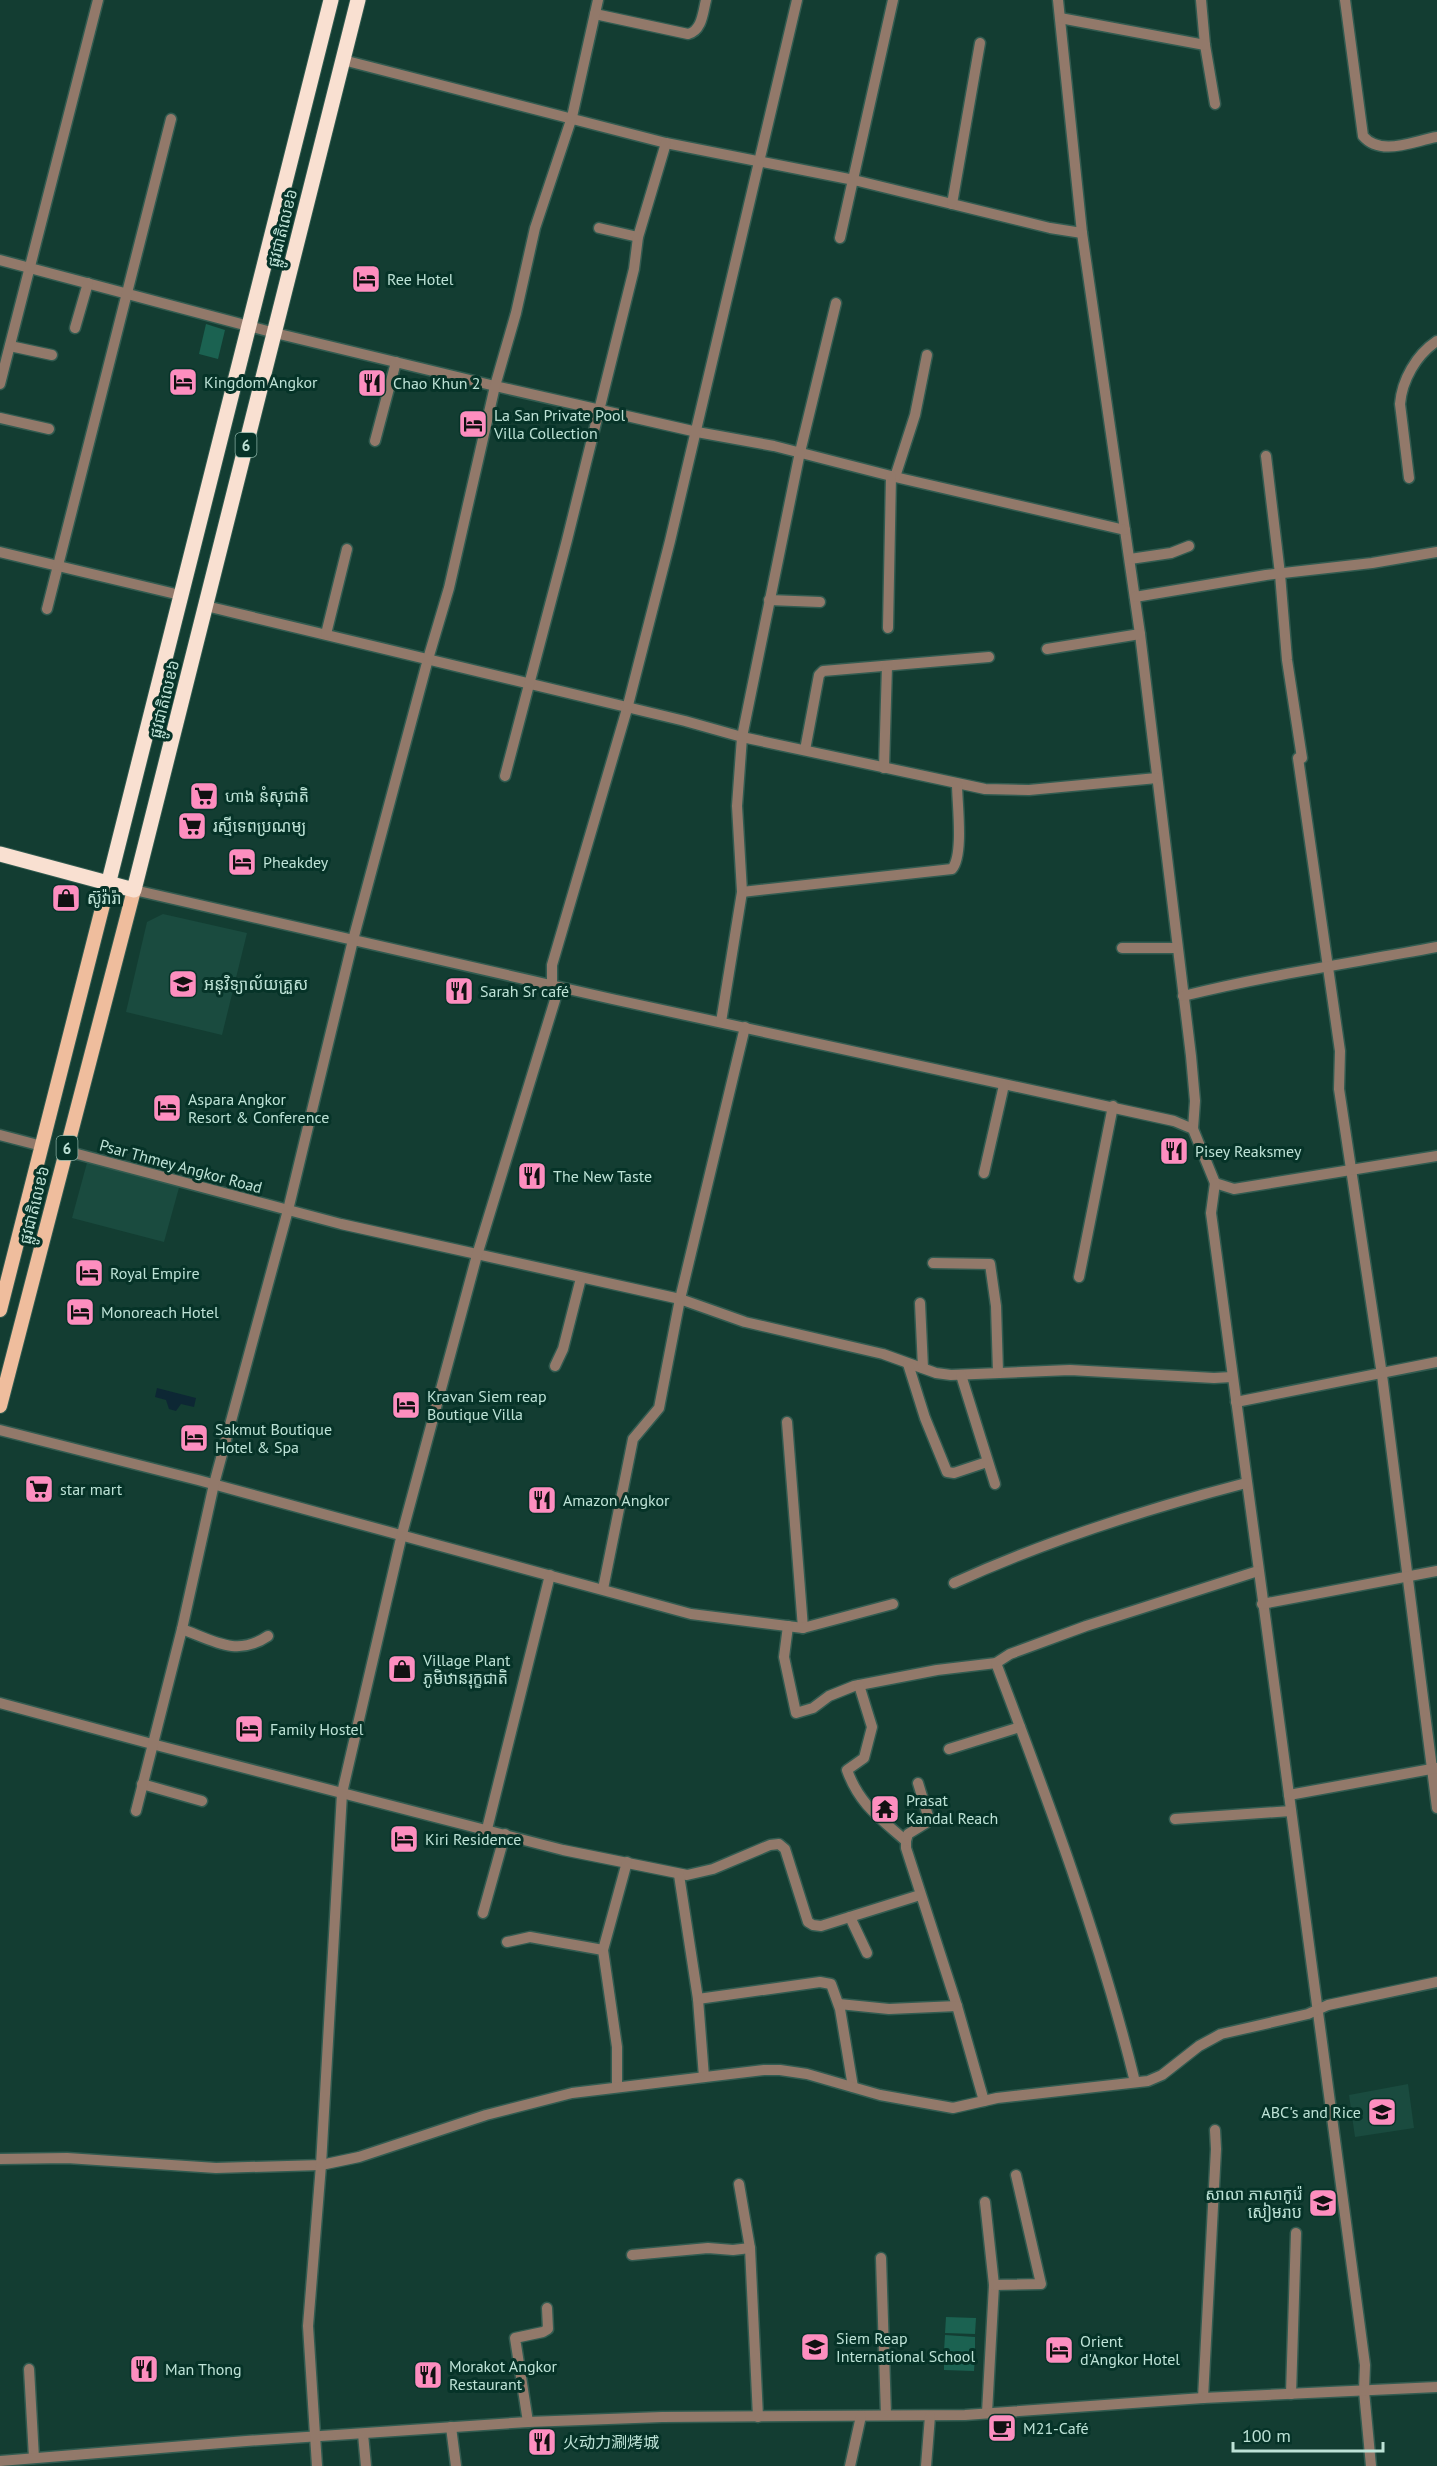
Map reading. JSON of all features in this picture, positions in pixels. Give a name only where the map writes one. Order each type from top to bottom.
[{"type":"highway","name":"ផ្លូវជាតិលេខ៦","points":[[108,885],[331,0]]},
{"type":"highway","name":"ផ្លូវជាតិលេខ៦","points":[[134,890],[358,0]]},
{"type":"highway","points":[[0,854],[108,885],[134,890]]},
{"type":"main road","name":"ផ្លូវជាតិលេខ៦","points":[[0,1310],[108,885]]},
{"type":"main road","name":"ផ្លូវជាតិលេខ៦","points":[[0,1406],[134,890]]},
{"type":"street","points":[[0,384],[28,267],[98,0]]},
{"type":"street","points":[[136,1811],[182,1629],[214,1484],[288,1210],[353,940],[449,588],[495,386],[516,313],[535,228],[572,117],[598,0]]},
{"type":"street","points":[[594,14],[688,34],[699,28],[706,0]]},
{"type":"street","points":[[317,2466],[317,2437],[308,2326],[321,2165],[342,1793],[402,1534],[477,1255],[555,1000],[552,965],[627,708],[697,432],[797,0]]},
{"type":"street","points":[[840,238],[893,0]]},
{"type":"street","points":[[1058,0],[1082,233],[1140,634],[1195,1101],[1193,1129],[1215,1183],[1211,1213],[1365,2365],[1364,2391],[1371,2466]]},
{"type":"street","points":[[1201,0],[1204,45],[1215,104]]},
{"type":"street","points":[[1345,0],[1363,136],[1371,145],[1381,148],[1437,137]]},
{"type":"street","points":[[1060,18],[1204,45]]},
{"type":"street","points":[[952,204],[980,43]]},
{"type":"street","points":[[343,60],[666,143],[854,180],[1082,233]]},
{"type":"street","points":[[48,609],[171,118]]},
{"type":"street","points":[[505,776],[634,269],[638,237],[666,143]]},
{"type":"street","points":[[599,228],[638,237]]},
{"type":"street","points":[[0,260],[275,333],[495,386],[697,432],[800,452],[893,477],[1125,530]]},
{"type":"street","points":[[75,328],[88,283]]},
{"type":"street","points":[[721,1022],[742,892],[737,807],[742,737],[800,452],[836,303]]},
{"type":"street","points":[[1408,478],[1400,404],[1401,392],[1417,360],[1428,347],[1437,341]]},
{"type":"street","points":[[10,346],[52,355]]},
{"type":"street","points":[[888,628],[893,477],[915,415],[927,355]]},
{"type":"street","points":[[375,441],[396,362]]},
{"type":"street","points":[[0,418],[49,429]]},
{"type":"street","points":[[1266,456],[1280,574],[1287,660],[1340,1051],[1339,1089],[1382,1375],[1434,1769],[1437,1808]]},
{"type":"street","points":[[1130,559],[1171,553],[1189,546]]},
{"type":"street","points":[[326,634],[347,549]]},
{"type":"street","points":[[0,552],[180,595]]},
{"type":"street","points":[[1135,597],[1437,552]]},
{"type":"street","points":[[769,600],[820,602]]},
{"type":"street","points":[[206,606],[742,737],[957,784],[985,789],[1016,790],[1156,778]]},
{"type":"street","points":[[1047,649],[1140,634]]},
{"type":"street","points":[[805,750],[820,672],[989,657]]},
{"type":"street","points":[[884,768],[887,666]]},
{"type":"street","points":[[742,892],[952,869],[956,863],[958,849],[957,784]]},
{"type":"street","points":[[134,890],[1004,1085],[1113,1106],[1174,1120],[1193,1129]]},
{"type":"street","points":[[1183,996],[1249,980],[1328,968],[1437,947]]},
{"type":"street","points":[[1122,948],[1177,948]]},
{"type":"street","points":[[603,1589],[633,1439],[659,1408],[680,1299],[745,1027]]},
{"type":"street","points":[[984,1173],[1004,1085]]},
{"type":"street","points":[[1079,1277],[1113,1106]]},
{"type":"street","points":[[0,1135],[42,1146]]},
{"type":"street","name":"Psar Thmey Angkor Road","points":[[66,1151],[288,1210],[477,1255],[680,1299],[745,1322],[883,1354],[936,1373],[961,1375],[1070,1370],[1232,1377]]},
{"type":"street","points":[[1215,1183],[1234,1189],[1244,1189],[1437,1156]]},
{"type":"street","points":[[933,1263],[988,1262],[992,1266],[998,1372]]},
{"type":"street","points":[[555,1366],[563,1349],[581,1278]]},
{"type":"street","points":[[920,1303],[923,1368]]},
{"type":"street","points":[[1236,1402],[1382,1375],[1437,1362]]},
{"type":"street","points":[[908,1364],[925,1418],[947,1472],[954,1473],[987,1462]]},
{"type":"street","points":[[961,1375],[995,1484]]},
{"type":"street","points":[[787,1422],[803,1628]]},
{"type":"street","points":[[0,1430],[402,1534],[691,1614],[803,1628],[893,1604]]},
{"type":"street","points":[[954,1583],[1005,1560],[1162,1505],[1246,1483]]},
{"type":"street","points":[[788,1626],[784,1657],[796,1713],[813,1708],[829,1696],[859,1685],[937,1670],[996,1663],[1010,1654],[1086,1626],[1258,1571]]},
{"type":"street","points":[[1262,1604],[1437,1572]]},
{"type":"street","points":[[487,1829],[550,1575]]},
{"type":"street","points":[[182,1629],[224,1645],[243,1648],[268,1636]]},
{"type":"street","points":[[996,1663],[1020,1726],[1115,2005],[1135,2082]]},
{"type":"street","points":[[859,1685],[872,1727],[864,1758],[847,1770],[853,1788],[866,1805],[906,1841]]},
{"type":"street","points":[[0,1703],[563,1850],[679,1875],[697,1875],[770,1845],[779,1844],[785,1849],[808,1922],[821,1926],[921,1895]]},
{"type":"street","points":[[949,1749],[1020,1726]]},
{"type":"street","points":[[1289,1795],[1434,1769]]},
{"type":"street","points":[[918,1783],[928,1816],[926,1823],[908,1834],[906,1841],[984,2101]]},
{"type":"street","points":[[142,1784],[202,1801]]},
{"type":"street","points":[[1175,1819],[1291,1811]]},
{"type":"street","points":[[483,1913],[505,1834]]},
{"type":"street","points":[[617,2087],[617,2048],[603,1950],[627,1862]]},
{"type":"street","points":[[679,1875],[698,2000],[704,2077]]},
{"type":"street","points":[[850,1917],[867,1953]]},
{"type":"street","points":[[507,1942],[530,1937],[603,1950]]},
{"type":"street","points":[[698,2000],[820,1982],[831,1984],[839,2004],[853,2087]]},
{"type":"street","points":[[0,2159],[67,2158],[216,2168],[321,2165],[385,2149],[486,2115],[572,2093],[780,2070],[880,2095],[937,2107],[953,2108],[1027,2094],[1148,2081],[1162,2074],[1199,2046],[1221,2034],[1317,2011],[1328,2005],[1437,1982]]},
{"type":"street","points":[[839,2004],[889,2009],[957,2006]]},
{"type":"street","points":[[1203,2398],[1216,2148],[1215,2130]]},
{"type":"street","points":[[994,2285],[1041,2284],[1016,2175]]},
{"type":"street","points":[[739,2184],[750,2248],[758,2417]]},
{"type":"street","points":[[985,2202],[994,2285],[987,2414]]},
{"type":"street","points":[[1291,2394],[1296,2233]]},
{"type":"street","points":[[632,2255],[708,2248],[733,2250],[750,2248]]},
{"type":"street","points":[[881,2258],[886,2415]]},
{"type":"street","points":[[528,2422],[515,2338],[548,2329],[547,2308]]},
{"type":"street","points":[[29,2369],[34,2458]]},
{"type":"street","points":[[0,2461],[528,2422],[662,2417],[987,2414],[1203,2398],[1437,2387]]},
{"type":"street","points":[[926,2466],[930,2415]]},
{"type":"street","points":[[850,2466],[861,2416]]},
{"type":"street","points":[[451,2427],[456,2466]]},
{"type":"street","points":[[363,2434],[366,2466]]},
{"type":"shaded area","name":"អនុវិទ្យាល័យគ្រួស","points":[[163,914],[247,933],[222,1035],[126,1012],[147,922]]},
{"type":"shaded area","points":[[88,1159],[180,1184],[164,1242],[72,1218]]},
{"type":"shaded area","points":[[157,1388],[196,1398],[194,1407],[181,1404],[176,1411],[169,1409],[166,1400],[155,1397]]},
{"type":"shaded area","name":"ABC's and Rice","points":[[1408,2084],[1414,2128],[1355,2137],[1349,2095]]},
{"type":"green space","points":[[206,324],[225,330],[218,359],[199,354]]},
{"type":"green space","points":[[946,2317],[976,2318],[975,2334],[945,2333]]},
{"type":"green space","points":[[945,2335],[975,2337],[975,2352],[944,2351]]},
{"type":"green space","points":[[944,2354],[975,2355],[974,2371],[944,2370]]},
{"type":"place","name":"Ree Hotel","points":[[366,279]]},
{"type":"place","name":"Kingdom Angkor","points":[[183,382]]},
{"type":"place","name":"Chao Khun 2","points":[[372,383]]},
{"type":"place","name":"La San Private Pool Villa Collection","points":[[473,424]]},
{"type":"place","name":"ហាង នំសុជាតិ","points":[[204,796]]},
{"type":"place","name":"រស្មីទេពប្រណម្យ","points":[[192,826]]},
{"type":"place","name":"Pheakdey","points":[[242,862]]},
{"type":"place","name":"ស៊ូវ៉ារ៉ា","points":[[66,898]]},
{"type":"place","name":"អនុវិទ្យាល័យគ្រួស","points":[[183,984]]},
{"type":"place","name":"Sarah Sr café","points":[[459,991]]},
{"type":"place","name":"Aspara Angkor Resort & Conference","points":[[167,1108]]},
{"type":"place","name":"Pisey Reaksmey","points":[[1174,1151]]},
{"type":"place","name":"The New Taste","points":[[532,1176]]},
{"type":"place","name":"Royal Empire","points":[[89,1273]]},
{"type":"place","name":"Monoreach Hotel","points":[[80,1312]]},
{"type":"place","name":"Kravan Siem reap Boutique Villa","points":[[406,1405]]},
{"type":"place","name":"Sakmut Boutique Hotel & Spa","points":[[194,1438]]},
{"type":"place","name":"star mart","points":[[39,1489]]},
{"type":"place","name":"Amazon Angkor","points":[[542,1500]]},
{"type":"place","name":"Village Plant ភូមិឋានរុក្ខជាតិ","points":[[402,1669]]},
{"type":"place","name":"Family Hostel","points":[[249,1729]]},
{"type":"place","name":"Prasat Kandal Reach","points":[[885,1809]]},
{"type":"place","name":"Kiri Residence","points":[[404,1839]]},
{"type":"place","name":"ABC's and Rice","points":[[1382,2112]]},
{"type":"place","name":"សាលា ភាសាកូរ៉េ សៀមរាប","points":[[1323,2203]]},
{"type":"place","name":"Siem Reap International School","points":[[815,2347]]},
{"type":"place","name":"Orient d'Angkor Hotel","points":[[1059,2350]]},
{"type":"place","name":"Man Thong","points":[[144,2369]]},
{"type":"place","name":"Morakot Angkor Restaurant","points":[[428,2375]]},
{"type":"place","name":"M21-Café","points":[[1002,2428]]},
{"type":"place","name":"火动力涮烤城","points":[[542,2442]]}]
